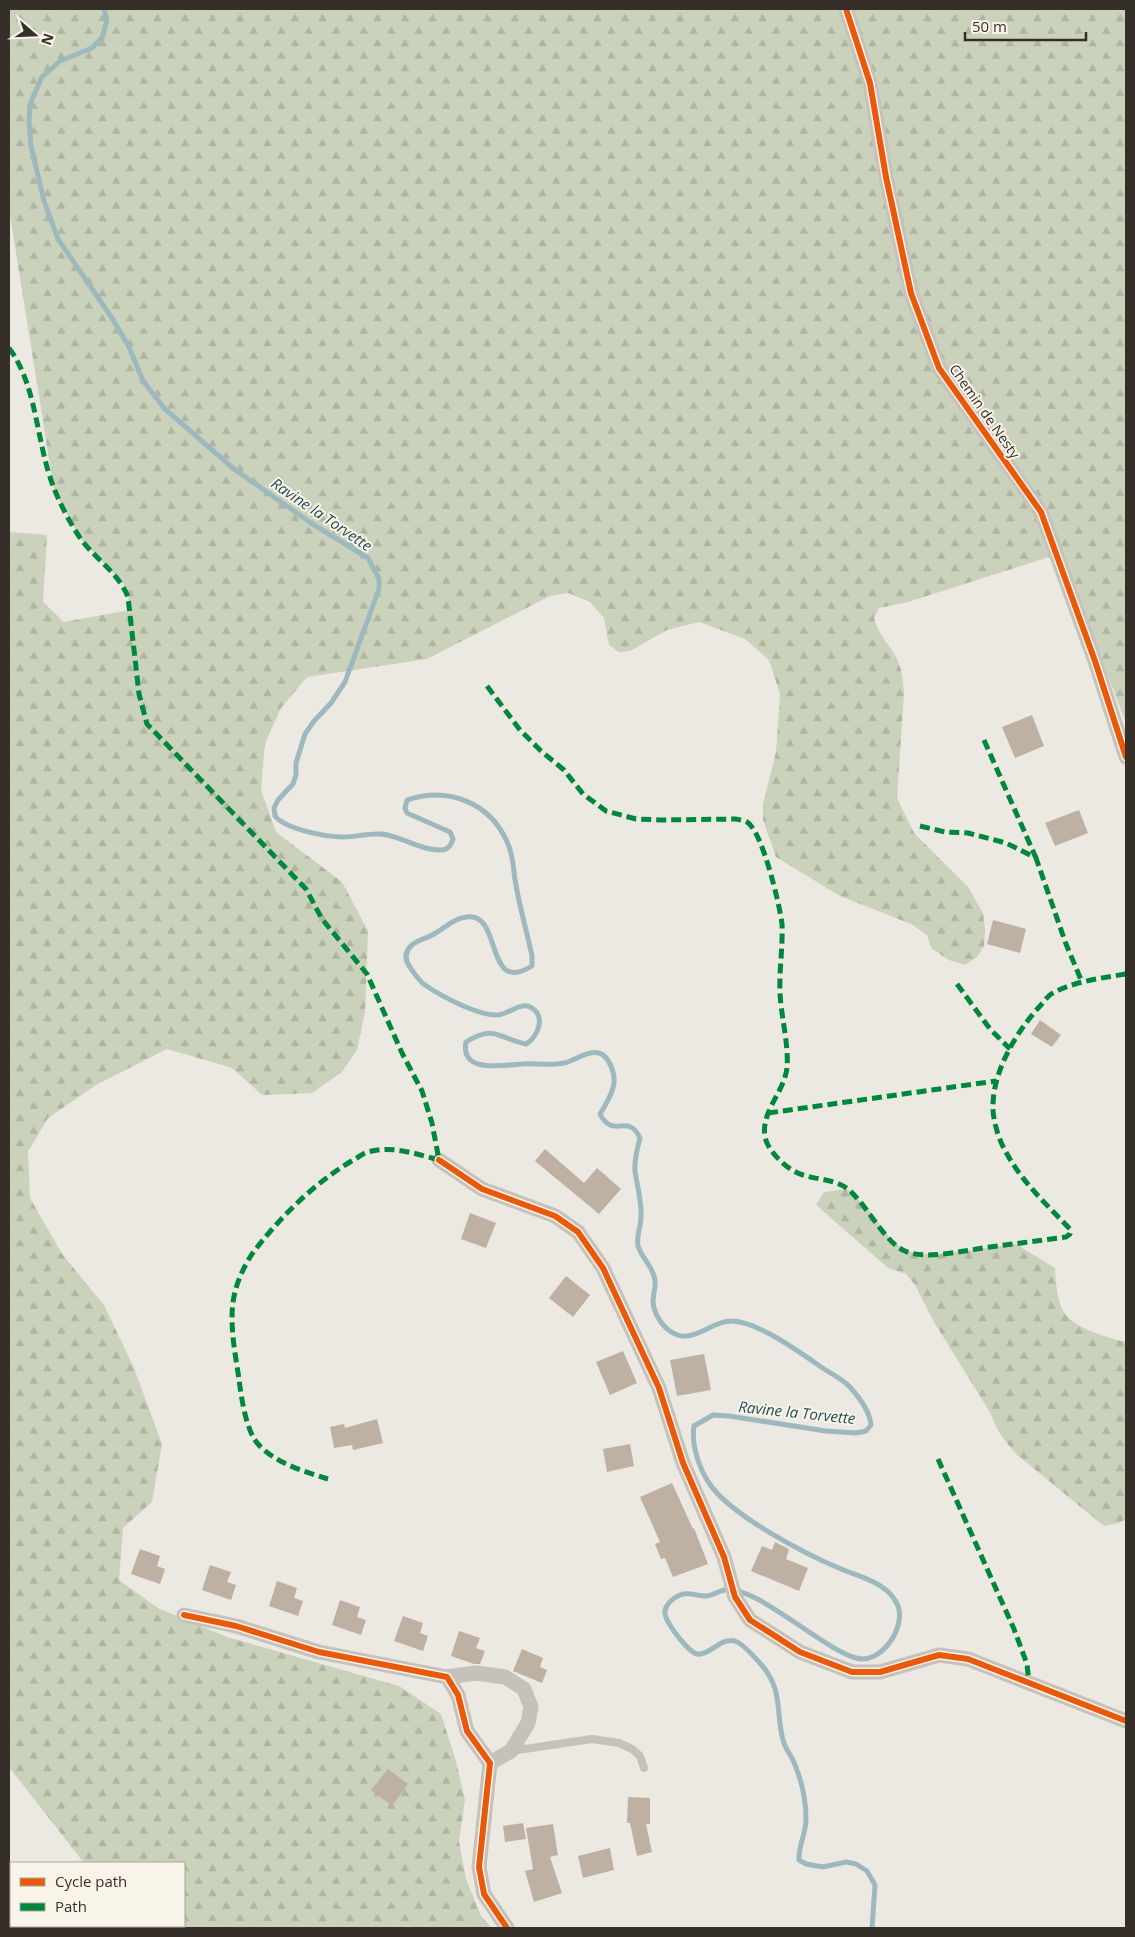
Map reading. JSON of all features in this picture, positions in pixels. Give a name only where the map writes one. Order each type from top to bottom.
[{"type":"street","name":"Chemin de Nesty","points":[[846,9],[870,83],[886,177],[911,292],[939,368],[1041,512],[1095,661],[1126,757]]},
{"type":"street","points":[[439,1160],[482,1189],[555,1216],[578,1232],[603,1268],[659,1388],[683,1463],[724,1558],[735,1597],[750,1620],[800,1652],[852,1672],[880,1672],[939,1655],[968,1659],[1126,1721]]},
{"type":"street","points":[[184,1615],[236,1626],[319,1652],[447,1677],[476,1673],[505,1677],[524,1689],[531,1707],[528,1723],[511,1751],[490,1763]]},
{"type":"street","points":[[447,1677],[458,1695],[467,1731],[490,1763],[479,1867],[484,1894],[507,1928]]},
{"type":"lane","points":[[511,1751],[592,1739],[619,1743],[632,1749],[640,1756],[644,1768]]},
{"type":"green space","points":[[9,9],[1126,9],[1126,723],[1067,569],[1049,557],[908,602],[879,608],[874,618],[880,633],[895,655],[903,678],[904,693],[897,798],[914,833],[968,887],[983,913],[984,946],[977,957],[965,965],[949,960],[932,949],[927,935],[911,924],[840,896],[776,857],[763,820],[763,804],[776,752],[780,694],[769,660],[745,639],[699,622],[667,630],[630,651],[619,652],[609,645],[604,618],[590,602],[568,593],[550,596],[427,659],[307,677],[281,708],[265,743],[261,790],[276,832],[342,882],[368,931],[365,1012],[357,1050],[342,1072],[312,1093],[262,1095],[232,1068],[167,1049],[96,1085],[48,1118],[28,1152],[30,1198],[62,1254],[104,1305],[134,1368],[162,1444],[152,1502],[123,1528],[119,1580],[158,1608],[227,1637],[399,1686],[441,1714],[456,1761],[465,1800],[459,1841],[466,1879],[481,1916],[492,1928],[154,1928],[185,1927],[185,1862],[83,1862],[9,1767],[9,532],[47,535],[43,602],[64,622],[130,610],[123,583],[80,538],[54,490],[9,209]]},
{"type":"green space","points":[[848,1189],[868,1209],[891,1240],[905,1251],[932,1255],[1016,1244],[1055,1268],[1060,1304],[1070,1319],[1093,1332],[1126,1342],[1126,1519],[1119,1523],[1104,1526],[1016,1454],[1001,1435],[991,1414],[934,1322],[915,1285],[906,1274],[888,1268],[816,1205],[824,1192]]},
{"type":"building","points":[[1032,715],[1044,746],[1015,758],[1002,727]]},
{"type":"building","points":[[1079,810],[1088,833],[1055,846],[1045,823]]},
{"type":"building","points":[[993,920],[1026,929],[1020,953],[987,944]]},
{"type":"building","points":[[1040,1020],[1061,1035],[1052,1047],[1031,1034]]},
{"type":"building","points":[[545,1149],[584,1183],[597,1168],[621,1189],[599,1214],[535,1161]]},
{"type":"building","points":[[470,1213],[496,1223],[486,1248],[461,1239]]},
{"type":"building","points":[[566,1276],[590,1295],[573,1317],[549,1298]]},
{"type":"building","points":[[623,1351],[637,1383],[610,1395],[596,1362]]},
{"type":"building","points":[[704,1354],[711,1390],[677,1396],[670,1360]]},
{"type":"building","points":[[377,1419],[383,1443],[353,1450],[352,1445],[334,1448],[330,1427],[344,1424],[345,1428]]},
{"type":"building","points":[[630,1444],[634,1466],[607,1472],[603,1449]]},
{"type":"building","points":[[672,1483],[694,1528],[708,1564],[673,1577],[665,1558],[661,1559],[655,1544],[660,1542],[640,1497]]},
{"type":"building","points":[[775,1542],[789,1549],[786,1559],[808,1568],[799,1591],[751,1571],[762,1546],[772,1550]]},
{"type":"building","points":[[140,1549],[160,1556],[157,1566],[165,1569],[160,1584],[131,1574]]},
{"type":"building","points":[[210,1565],[231,1572],[227,1582],[236,1585],[231,1600],[202,1590]]},
{"type":"building","points":[[277,1581],[297,1588],[294,1598],[303,1601],[298,1616],[269,1606]]},
{"type":"building","points":[[340,1600],[360,1607],[357,1617],[366,1620],[361,1635],[332,1625]]},
{"type":"building","points":[[403,1616],[423,1623],[420,1633],[428,1636],[423,1651],[394,1641]]},
{"type":"building","points":[[459,1631],[480,1638],[476,1648],[485,1651],[480,1664],[474,1664],[451,1656]]},
{"type":"building","points":[[522,1649],[543,1658],[540,1667],[547,1670],[542,1683],[513,1671]]},
{"type":"building","points":[[388,1769],[408,1784],[392,1806],[371,1790]]},
{"type":"building","points":[[628,1797],[650,1798],[650,1824],[646,1824],[652,1852],[637,1856],[630,1823],[627,1823]]},
{"type":"building","points":[[523,1823],[526,1839],[505,1842],[503,1826]]},
{"type":"building","points":[[553,1824],[558,1855],[550,1857],[562,1893],[534,1902],[525,1871],[533,1869],[526,1828]]},
{"type":"building","points":[[610,1848],[614,1870],[583,1878],[578,1856]]},
{"type":"waterway","name":"Ravine la Torvette","points":[[104,9],[107,20],[102,38],[92,48],[60,61],[42,77],[30,104],[31,146],[44,201],[58,239],[112,318],[129,347],[143,381],[165,409],[234,469],[311,523],[368,558],[379,579],[379,589],[345,682],[331,703],[305,734],[296,763],[296,775],[293,784],[278,800],[274,808],[275,816],[287,825],[317,834],[343,837],[372,834],[389,835],[425,848],[440,850],[449,847],[451,844],[453,839],[450,832],[407,813],[405,808],[407,800],[438,795],[453,797],[467,801],[480,808],[491,818],[501,830],[510,849],[532,956],[532,966],[517,972],[507,970],[500,962],[486,927],[478,919],[467,917],[454,921],[434,934],[413,944],[407,952],[408,964],[425,985],[470,1009],[498,1015],[526,1006],[530,1007],[538,1015],[539,1026],[537,1031],[526,1044],[490,1033],[483,1034],[466,1042],[466,1052],[470,1059],[476,1063],[494,1066],[559,1064],[595,1052],[606,1058],[612,1070],[614,1083],[600,1114],[610,1125],[631,1127],[640,1138],[635,1167],[641,1211],[638,1246],[654,1275],[653,1299],[658,1318],[670,1331],[678,1335],[693,1335],[723,1322],[731,1321],[754,1326],[792,1347],[843,1381],[860,1399],[869,1415],[871,1425],[866,1431],[856,1433],[826,1431],[713,1415],[694,1426],[693,1433],[697,1456],[705,1477],[719,1495],[733,1508],[789,1544],[881,1586],[894,1598],[900,1615],[898,1624],[895,1634],[882,1650],[874,1656],[865,1659],[856,1658],[825,1642],[754,1597],[738,1591],[725,1590],[707,1596],[691,1594],[677,1596],[667,1606],[665,1615],[672,1628],[693,1652],[702,1654],[730,1640],[735,1641],[748,1650],[767,1672],[775,1690],[784,1743],[794,1762],[802,1785],[806,1825],[799,1860],[806,1864],[823,1867],[846,1862],[856,1864],[867,1871],[875,1885],[872,1928]]},
{"type":"marked path","points":[[9,348],[19,363],[26,380],[48,471],[62,507],[81,539],[119,580],[128,597],[139,694],[147,724],[306,889],[322,919],[367,974],[402,1053],[422,1091],[432,1123],[439,1160],[404,1151],[386,1149],[364,1153],[340,1168],[312,1190],[274,1227],[252,1254],[236,1287],[232,1313],[233,1336],[243,1404],[250,1431],[265,1451],[282,1462],[328,1479]]},
{"type":"marked path","points":[[487,686],[520,730],[564,770],[583,794],[606,811],[636,819],[736,819],[746,821],[753,828],[759,839],[769,869],[782,924],[780,993],[787,1050],[787,1068],[785,1078],[765,1124],[767,1143],[777,1158],[792,1170],[803,1175],[844,1186],[863,1205],[890,1240],[905,1251],[922,1255],[943,1254],[1066,1237],[1070,1234],[1071,1230],[1028,1184],[1013,1165],[1004,1149],[994,1116],[994,1091],[1008,1051],[1031,1016],[1049,995],[1079,983],[1126,974]]},
{"type":"marked path","points":[[984,740],[1036,858]]},
{"type":"marked path","points":[[920,826],[945,832],[968,833],[1006,843],[1036,858],[1066,944],[1082,982]]},
{"type":"marked path","points":[[957,984],[990,1029],[1010,1049]]},
{"type":"marked path","points":[[768,1113],[996,1081]]},
{"type":"marked path","points":[[938,1459],[1014,1629],[1027,1664],[1029,1683]]},
{"type":"cycle path","points":[[846,9],[870,83],[886,177],[911,293],[939,368],[1041,512],[1095,661],[1126,757]]},
{"type":"cycle path","points":[[439,1160],[482,1189],[555,1216],[578,1232],[603,1268],[659,1388],[683,1463],[724,1557],[735,1597],[750,1620],[800,1652],[852,1672],[880,1672],[939,1655],[968,1659],[1126,1721]]},
{"type":"cycle path","points":[[184,1615],[236,1626],[319,1652],[447,1677],[458,1695],[467,1731],[490,1763],[479,1867],[484,1894],[507,1928]]}]
